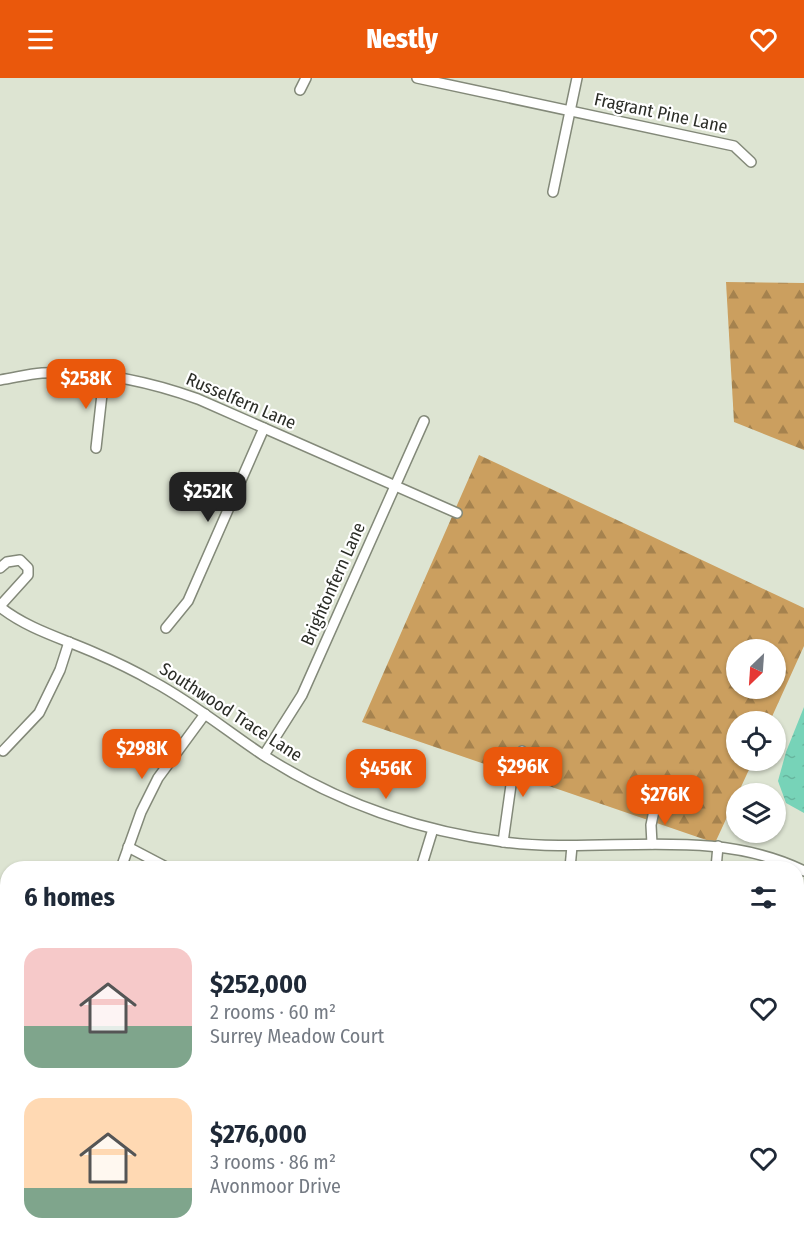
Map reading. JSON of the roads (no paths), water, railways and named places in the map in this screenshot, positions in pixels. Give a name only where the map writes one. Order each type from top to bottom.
[{"type":"street","points":[[300,90],[306,78]]},
{"type":"street","name":"Fragrant Pine Lane","points":[[417,78],[734,146],[751,162]]},
{"type":"street","points":[[553,192],[577,78]]},
{"type":"street","name":"Russelfern Lane","points":[[0,380],[39,373],[66,373],[146,382],[170,389],[264,428],[457,513]]},
{"type":"street","points":[[96,448],[104,376]]},
{"type":"street","name":"Brightonfern Lane","points":[[264,756],[302,695],[424,421]]},
{"type":"street","points":[[166,628],[188,601],[264,428]]},
{"type":"street","points":[[0,568],[7,562],[20,560],[28,568],[28,575],[0,606]]},
{"type":"street","name":"Southwood Trace Lane","points":[[0,606],[15,619],[39,631],[121,664],[164,687],[264,756],[315,785],[385,814],[433,829],[503,842],[572,846],[652,844],[718,846],[755,853],[777,861]]},
{"type":"street","points":[[3,751],[39,713],[60,670],[69,642]]},
{"type":"street","points":[[123,861],[146,801],[158,778],[205,714]]},
{"type":"street","points":[[503,842],[511,785],[522,751]]},
{"type":"street","points":[[652,844],[651,825],[655,806]]},
{"type":"street","points":[[423,861],[433,829]]},
{"type":"street","points":[[571,861],[572,846]]},
{"type":"street","points":[[717,861],[718,846]]},
{"type":"street","points":[[128,848],[154,861]]},
{"type":"water","points":[[804,707],[804,813],[786,803],[786,783],[778,781],[781,771],[786,771],[786,752]]}]
